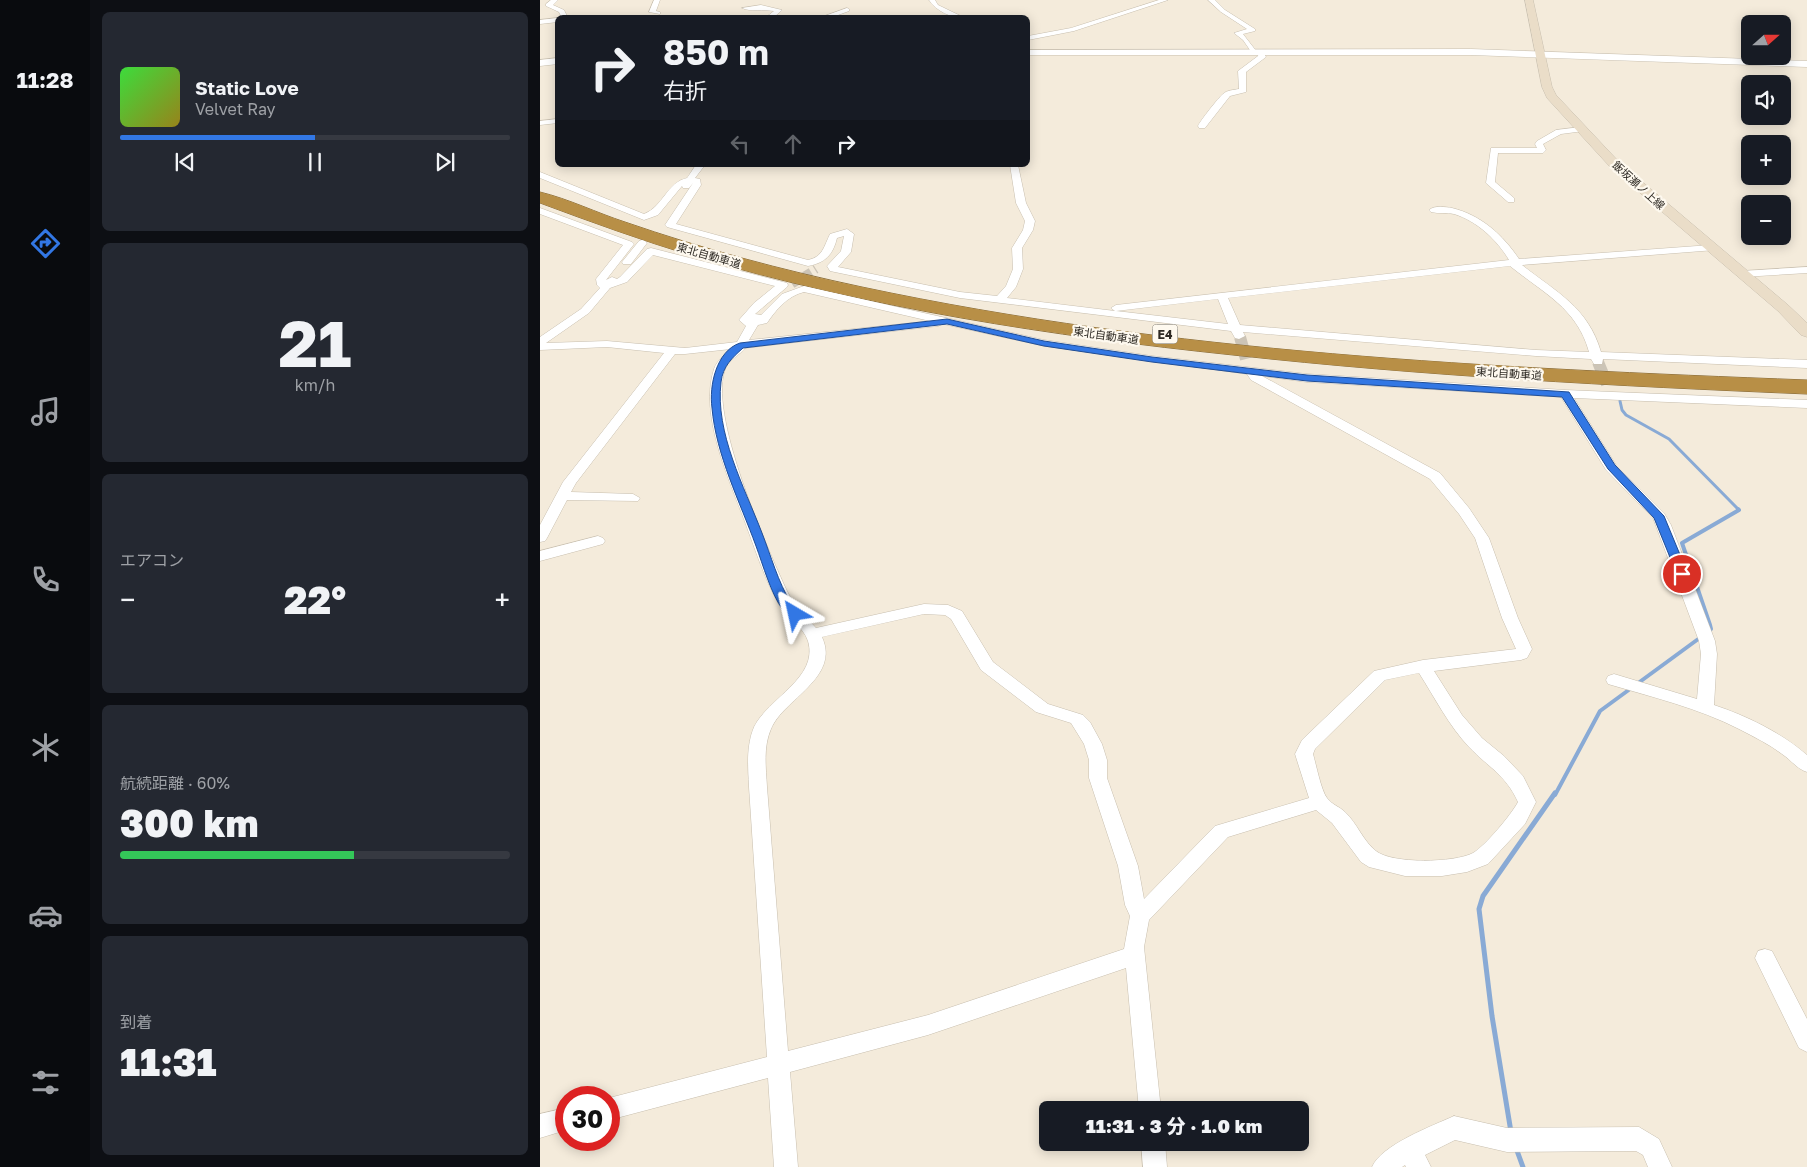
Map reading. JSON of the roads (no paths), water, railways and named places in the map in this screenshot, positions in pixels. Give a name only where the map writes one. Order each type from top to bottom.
[{"type":"highway","name":"東北自動車道","points":[[540,189],[630,222],[753,259],[860,284],[1018,314],[1209,339],[1404,358],[1634,371],[1807,378]]},
{"type":"highway","name":"東北自動車道","points":[[540,197],[618,227],[744,265],[922,305],[1048,327],[1258,353],[1398,365],[1539,375],[1807,387]]},
{"type":"main road","name":"飯坂瀬ノ上線","points":[[1529,0],[1547,87],[1551,96],[1581,130],[1622,171],[1783,308],[1807,332]]},
{"type":"street","points":[[555,0],[548,5],[564,14]]},
{"type":"street","points":[[657,0],[652,12],[658,12]]},
{"type":"street","points":[[932,0],[936,6],[956,15]]},
{"type":"street","points":[[1030,38],[1072,30],[1165,0]]},
{"type":"street","points":[[1202,126],[1204,121],[1213,114],[1227,94],[1243,90],[1243,70],[1262,57],[1245,39],[1236,33],[1253,30],[1223,12],[1211,0]]},
{"type":"street","points":[[751,15],[744,5],[779,10],[772,15]]},
{"type":"street","points":[[831,15],[847,10]]},
{"type":"street","points":[[548,13],[564,14]]},
{"type":"street","points":[[540,22],[555,20]]},
{"type":"street","points":[[1030,53],[1540,53],[1807,64]]},
{"type":"street","points":[[540,63],[555,62]]},
{"type":"street","points":[[540,123],[555,121]]},
{"type":"street","points":[[1511,200],[1490,183],[1494,150],[1540,151],[1542,150],[1539,144],[1559,132],[1581,130]]},
{"type":"street","points":[[669,209],[699,167]]},
{"type":"street","points":[[999,300],[1011,286],[1018,269],[1017,248],[1028,230],[1030,221],[1021,203],[1014,167]]},
{"type":"street","points":[[540,175],[568,188],[644,217],[655,213],[680,182],[697,181],[697,185],[670,224],[671,226],[808,263],[826,255],[832,244],[833,236],[842,232],[849,234],[847,250],[832,266],[834,269],[960,295],[1100,312],[1238,333],[1597,359],[1807,364]]},
{"type":"street","points":[[1434,210],[1449,209],[1473,220],[1495,235],[1514,262],[1572,308],[1586,327],[1597,359]]},
{"type":"street","points":[[540,211],[629,244],[601,279],[602,286],[607,287],[618,283],[651,251],[783,285],[764,298],[750,313],[746,320],[748,323],[763,321],[773,307],[790,293],[804,289],[1044,343],[1152,359],[1246,366],[1307,378],[1565,394],[1807,404]]},
{"type":"street","points":[[816,269],[835,256],[842,232]]},
{"type":"street","points":[[1495,235],[1510,232]]},
{"type":"street","points":[[540,342],[585,311],[642,243]]},
{"type":"street","points":[[1100,312],[1112,309],[1514,262],[1711,248]]},
{"type":"street","points":[[1742,274],[1806,271]]},
{"type":"street","points":[[786,1167],[758,787],[758,743],[763,726],[797,691],[811,671],[817,651],[817,644],[803,622],[787,607],[774,581],[732,469],[720,431],[716,407],[720,369],[723,363],[740,346],[753,323],[765,308],[792,284]]},
{"type":"street","points":[[1222,296],[1238,333]]},
{"type":"street","points":[[540,347],[607,344],[685,351],[947,322]]},
{"type":"street","points":[[540,538],[570,482],[609,429],[672,350]]},
{"type":"street","points":[[1246,366],[1255,377],[1431,472],[1464,511],[1482,538],[1510,618],[1524,649],[1521,654],[1423,666],[1391,671],[1380,675],[1308,745],[1304,754],[1320,802],[1339,818],[1368,856],[1376,861],[1405,868],[1454,867],[1481,858],[1518,819],[1527,802],[1517,781],[1498,761],[1476,744],[1456,719],[1423,666]]},
{"type":"street","points":[[1607,384],[1610,396]]},
{"type":"street","points":[[1565,394],[1611,467],[1659,516],[1664,524],[1707,641],[1709,654],[1705,707]]},
{"type":"street","points":[[561,496],[633,498]]},
{"type":"street","points":[[540,556],[598,541]]},
{"type":"street","points":[[812,634],[924,609],[948,610],[957,615],[988,666],[1042,708],[1077,719],[1084,727],[1098,760],[1098,778],[1128,866],[1135,905],[1140,916]]},
{"type":"street","points":[[1614,680],[1705,707],[1780,743],[1807,765]]},
{"type":"street","points":[[1149,1101],[1134,947],[1140,916],[1222,832],[1320,802]]},
{"type":"street","points":[[620,1105],[928,1025],[1135,955]]},
{"type":"street","points":[[1765,958],[1807,1041]]},
{"type":"street","points":[[540,1126],[555,1122]]},
{"type":"street","points":[[1384,1167],[1395,1157],[1414,1159],[1428,1139],[1454,1128],[1506,1140],[1640,1139],[1651,1147],[1660,1167]]},
{"type":"street","points":[[1154,1151],[1155,1167]]},
{"type":"waterway","points":[[1620,401],[1622,410],[1626,415],[1669,439],[1739,510]]},
{"type":"waterway","points":[[1709,632],[1711,629],[1710,625],[1682,543],[1739,510]]},
{"type":"waterway","points":[[1555,795],[1600,711],[1701,637]]},
{"type":"waterway","points":[[1511,1132],[1492,1016],[1479,909],[1483,896],[1555,793]]},
{"type":"waterway","points":[[1516,1148],[1523,1167]]},
{"type":"tunnel","points":[[792,284],[816,269]]},
{"type":"tunnel","points":[[1240,337],[1246,359]]},
{"type":"tunnel","points":[[1598,362],[1607,384]]}]
